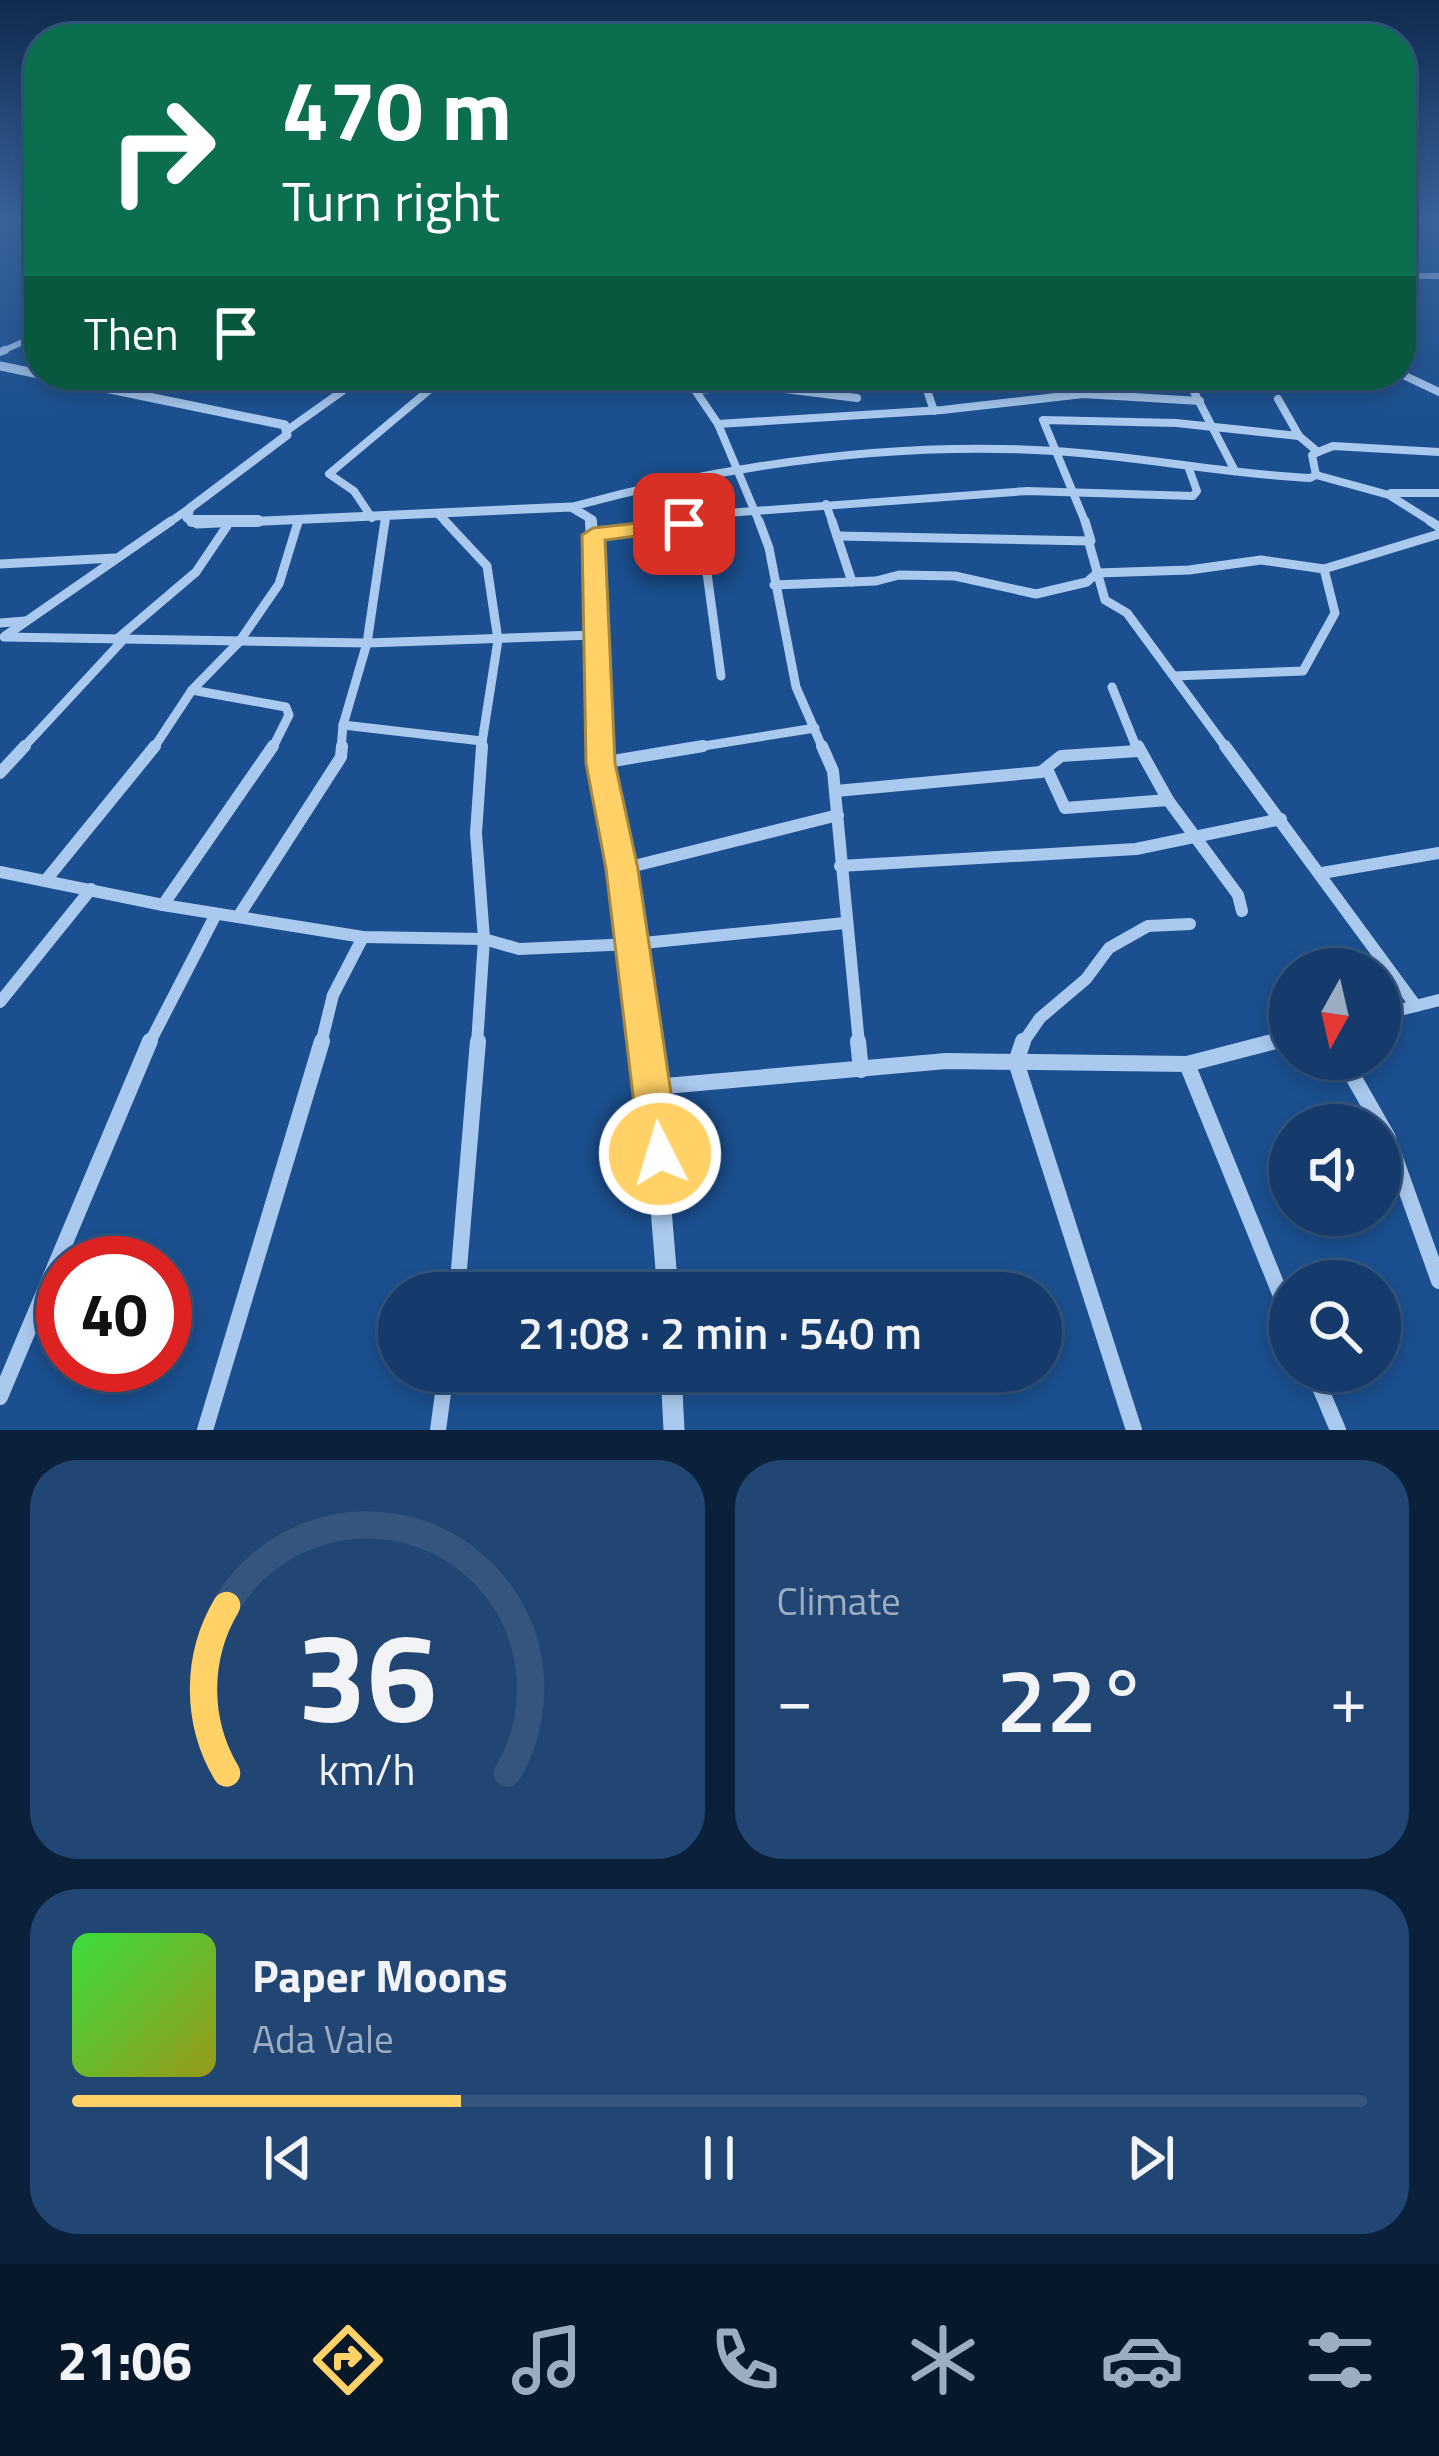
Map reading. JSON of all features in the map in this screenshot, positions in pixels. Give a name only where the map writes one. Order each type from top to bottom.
[{"type":"street","points":[[114,390],[289,429]]},
{"type":"street","points":[[2,639],[190,508],[344,390]]},
{"type":"street","points":[[238,917],[341,758],[343,725],[368,644],[379,518],[354,491],[329,474],[429,390]]},
{"type":"street","points":[[698,390],[718,424],[769,548],[796,687],[833,772],[861,1070]]},
{"type":"street","points":[[793,390],[857,398]]},
{"type":"street","points":[[857,390],[860,414]]},
{"type":"street","points":[[925,390],[934,411]]},
{"type":"street","points":[[1193,390],[1235,471]]},
{"type":"street","points":[[718,424],[934,411],[1083,394],[1200,400]]},
{"type":"street","points":[[1278,399],[1299,436],[1318,452]]},
{"type":"street","points":[[1299,436],[1215,425],[1043,420],[1052,451],[1076,492],[1107,604],[1127,613],[1416,1006]]},
{"type":"street","points":[[1316,476],[1312,455],[1333,446],[1439,452]]},
{"type":"street","points":[[190,508],[187,518],[197,524],[227,526],[571,507],[675,479],[737,470],[921,450],[1052,451],[1316,476],[1389,495],[1439,525]]},
{"type":"street","points":[[593,535],[755,510],[1005,491],[1193,496],[1197,491],[1188,466]]},
{"type":"street","points":[[675,479],[704,551],[722,676]]},
{"type":"street","points":[[1369,492],[1439,493]]},
{"type":"street","points":[[826,504],[852,582]]},
{"type":"street","points":[[571,507],[591,519],[593,535],[601,763],[622,869],[654,1087],[667,1272]]},
{"type":"street","points":[[439,514],[487,566],[498,640],[482,741],[476,833],[484,939],[460,1272]]},
{"type":"street","points":[[46,880],[170,728],[192,690],[238,642],[279,584],[298,522]]},
{"type":"street","points":[[774,585],[899,575],[955,576],[1036,594],[1087,582],[1096,573],[1189,570],[1261,560],[1324,568],[1439,525]]},
{"type":"street","points":[[0,773],[120,640],[196,572],[227,526]]},
{"type":"street","points":[[836,536],[1089,543]]},
{"type":"street","points":[[0,564],[118,558]]},
{"type":"street","points":[[1174,676],[1303,670],[1335,613],[1324,568]]},
{"type":"street","points":[[0,622],[28,621]]},
{"type":"street","points":[[2,639],[368,644],[596,634]]},
{"type":"street","points":[[1112,687],[1127,733],[1168,800],[1238,895],[1242,911]]},
{"type":"street","points":[[164,905],[265,764],[289,715],[286,706],[192,690]]},
{"type":"street","points":[[343,725],[482,741]]},
{"type":"street","points":[[601,763],[815,728]]},
{"type":"street","points":[[836,791],[850,785],[1047,769],[1061,756],[1138,752],[1138,746]]},
{"type":"street","points":[[1047,769],[1065,808],[1168,800]]},
{"type":"street","points":[[833,772],[850,785]]},
{"type":"street","points":[[622,869],[838,815]]},
{"type":"street","points":[[840,866],[1136,849],[1281,819]]},
{"type":"street","points":[[1322,873],[1439,854]]},
{"type":"street","points":[[0,872],[363,937],[484,939],[519,950],[845,923]]},
{"type":"street","points":[[0,1002],[91,889]]},
{"type":"street","points":[[0,1396],[139,1063],[216,914]]},
{"type":"street","points":[[1135,1430],[1016,1062],[1024,1038],[1040,1018],[1086,979],[1109,948],[1148,926],[1190,923]]},
{"type":"street","points":[[205,1430],[316,1071],[333,995],[363,937]]},
{"type":"street","points":[[1401,1010],[1439,1000]]},
{"type":"street","points":[[654,1087],[946,1061],[1187,1064],[1269,1043]]},
{"type":"street","points":[[1187,1064],[1269,1266]]},
{"type":"street","points":[[1355,1080],[1387,1136],[1439,1281]]},
{"type":"street","points":[[438,1430],[443,1392]]},
{"type":"street","points":[[672,1392],[674,1430]]},
{"type":"street","points":[[1321,1392],[1338,1430]]},
{"type":"route","points":[[660,1154],[622,869],[601,763],[593,535],[684,524]]}]
